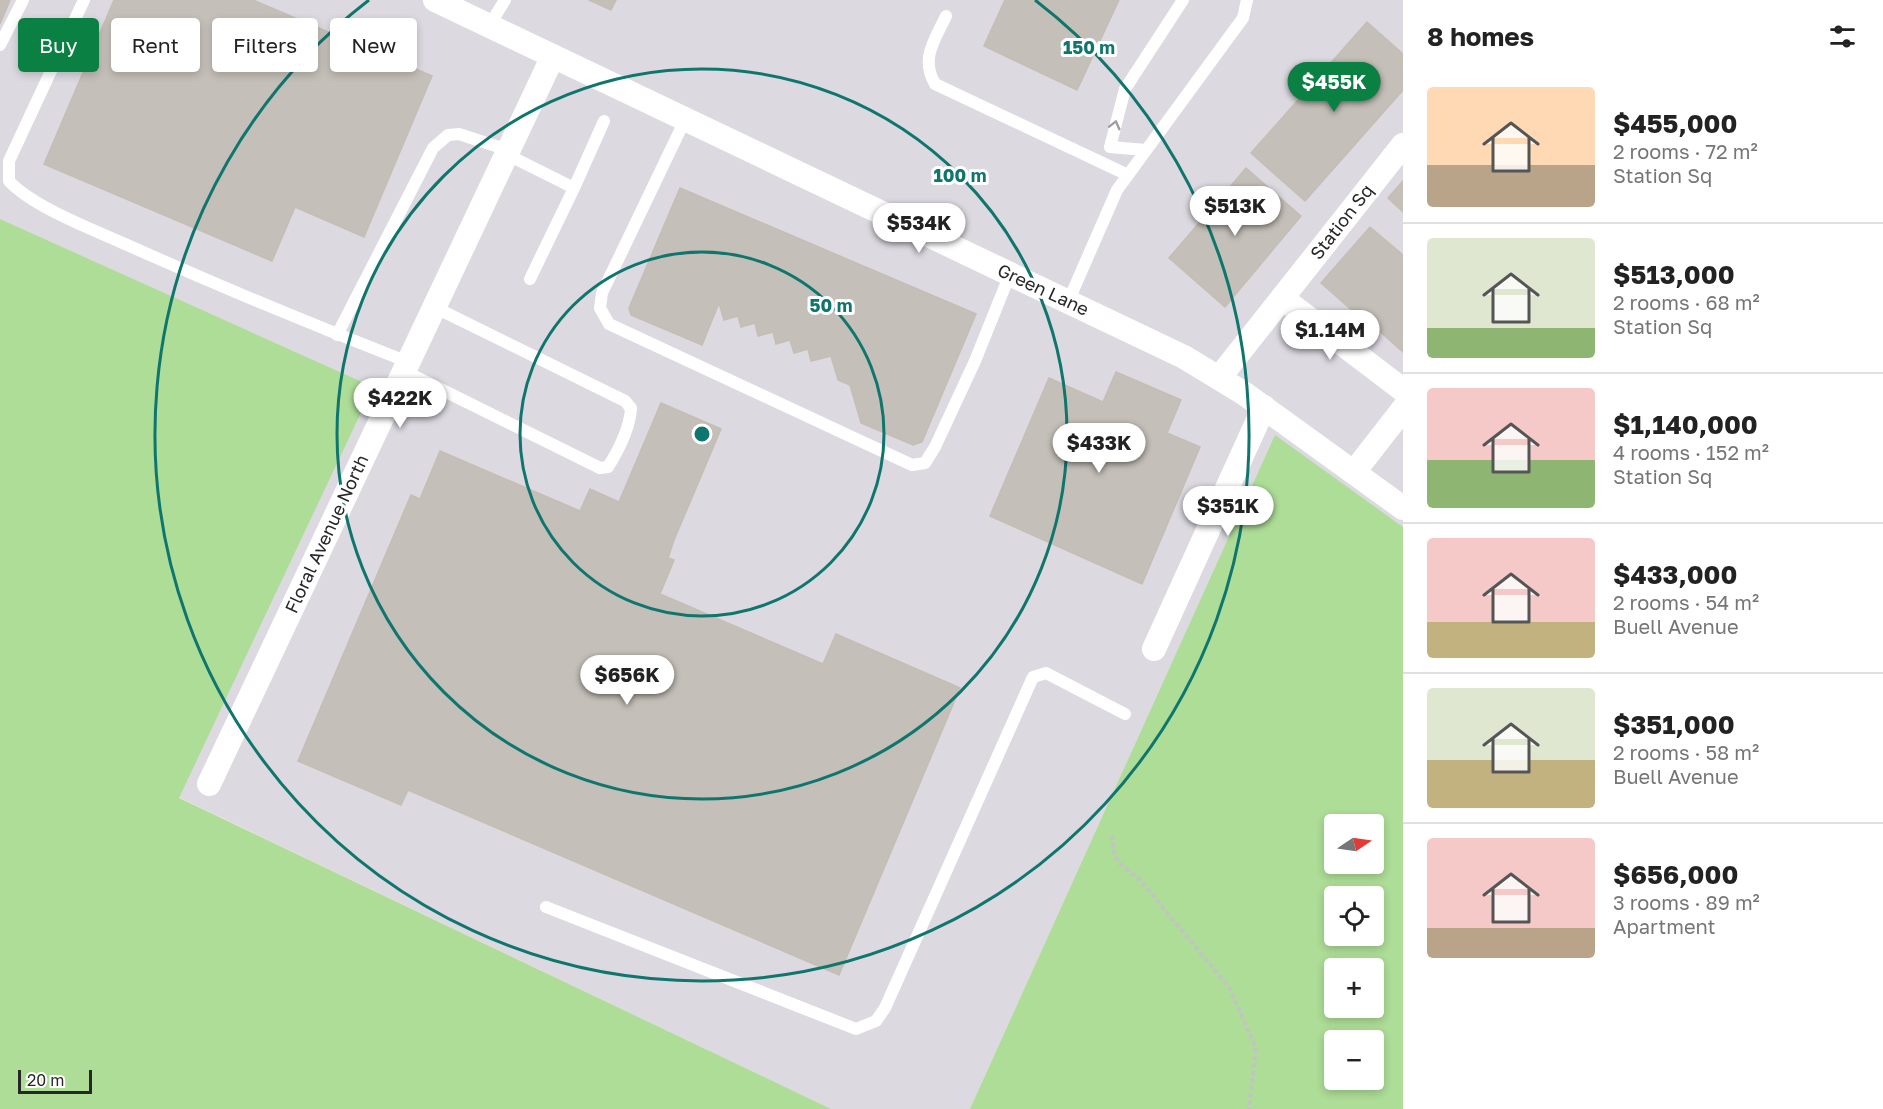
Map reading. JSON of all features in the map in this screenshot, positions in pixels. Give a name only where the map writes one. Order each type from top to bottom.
[{"type":"street","name":"Green Lane","points":[[435,0],[1184,357],[1264,407],[1403,508]]},
{"type":"street","name":"Floral Avenue North","points":[[209,784],[553,56]]},
{"type":"street","name":"Station Sq","points":[[1219,378],[1403,145]]},
{"type":"street","points":[[1282,298],[1403,390]]},
{"type":"street","points":[[1154,649],[1264,407]]},
{"type":"street","points":[[1354,472],[1403,409]]},
{"type":"lane","points":[[0,45],[23,0]]},
{"type":"lane","points":[[84,0],[9,161],[9,181],[20,192],[82,225],[406,367],[600,468],[608,466],[615,456],[631,416],[631,408],[625,401],[434,307]]},
{"type":"lane","points":[[489,26],[505,0]]},
{"type":"lane","points":[[1146,150],[1110,147],[1125,89],[1183,0]]},
{"type":"lane","points":[[1068,302],[1117,190],[1243,18],[1247,0]]},
{"type":"lane","points":[[946,16],[928,55],[930,75],[935,84],[1128,175]]},
{"type":"lane","points":[[685,120],[602,293],[600,308],[609,324],[912,465],[925,463],[935,447],[975,361],[1010,274]]},
{"type":"lane","points":[[530,279],[604,121]]},
{"type":"lane","points":[[337,335],[433,148],[448,135],[459,134],[507,152],[574,188]]},
{"type":"lane","points":[[546,907],[856,1029],[876,1021],[885,1008],[1033,677],[1046,674],[1125,714]]},
{"type":"path","points":[[1112,835],[1114,853],[1119,863],[1140,880],[1228,987],[1256,1048],[1248,1109]]},
{"type":"shaded area","points":[[0,0],[1403,0],[1403,527],[1275,436],[970,1109],[831,1109],[179,797],[372,387],[0,219]]},
{"type":"green space","points":[[0,219],[373,387],[179,798],[831,1109],[0,1109]]},
{"type":"green space","points":[[1275,435],[1403,527],[1403,1109],[970,1109]]},
{"type":"building","points":[[0,0],[10,0],[0,24]]},
{"type":"building","points":[[114,0],[253,0],[295,18],[212,18],[212,72],[318,72],[318,28],[330,33],[330,72],[417,72],[417,70],[432,76],[364,237],[295,207],[272,261],[44,164],[83,72],[99,72],[99,35]]},
{"type":"building","points":[[589,0],[616,0],[611,10]]},
{"type":"building","points":[[1005,0],[1119,0],[1077,90],[984,46]]},
{"type":"building","points":[[1367,22],[1403,54],[1403,90],[1305,201],[1251,153]]},
{"type":"building","points":[[1246,168],[1301,216],[1225,307],[1169,258]]},
{"type":"building","points":[[1403,181],[1403,212],[1388,198]]},
{"type":"building","points":[[680,188],[976,314],[922,442],[913,445],[861,423],[850,385],[838,380],[831,356],[811,361],[808,349],[794,353],[790,340],[776,344],[773,332],[758,336],[755,323],[741,327],[738,316],[724,320],[719,303],[702,345],[631,315],[629,308]]},
{"type":"building","points":[[1370,227],[1403,255],[1403,352],[1321,283]]},
{"type":"building","points":[[1116,372],[1181,400],[1167,433],[1200,447],[1142,584],[990,516],[1049,378],[1103,402]]},
{"type":"building","points":[[661,403],[721,429],[674,540],[668,558],[674,560],[660,594],[823,664],[836,634],[960,688],[839,975],[408,790],[401,805],[298,761],[411,495],[420,499],[440,451],[580,511],[590,489],[619,502]]}]
